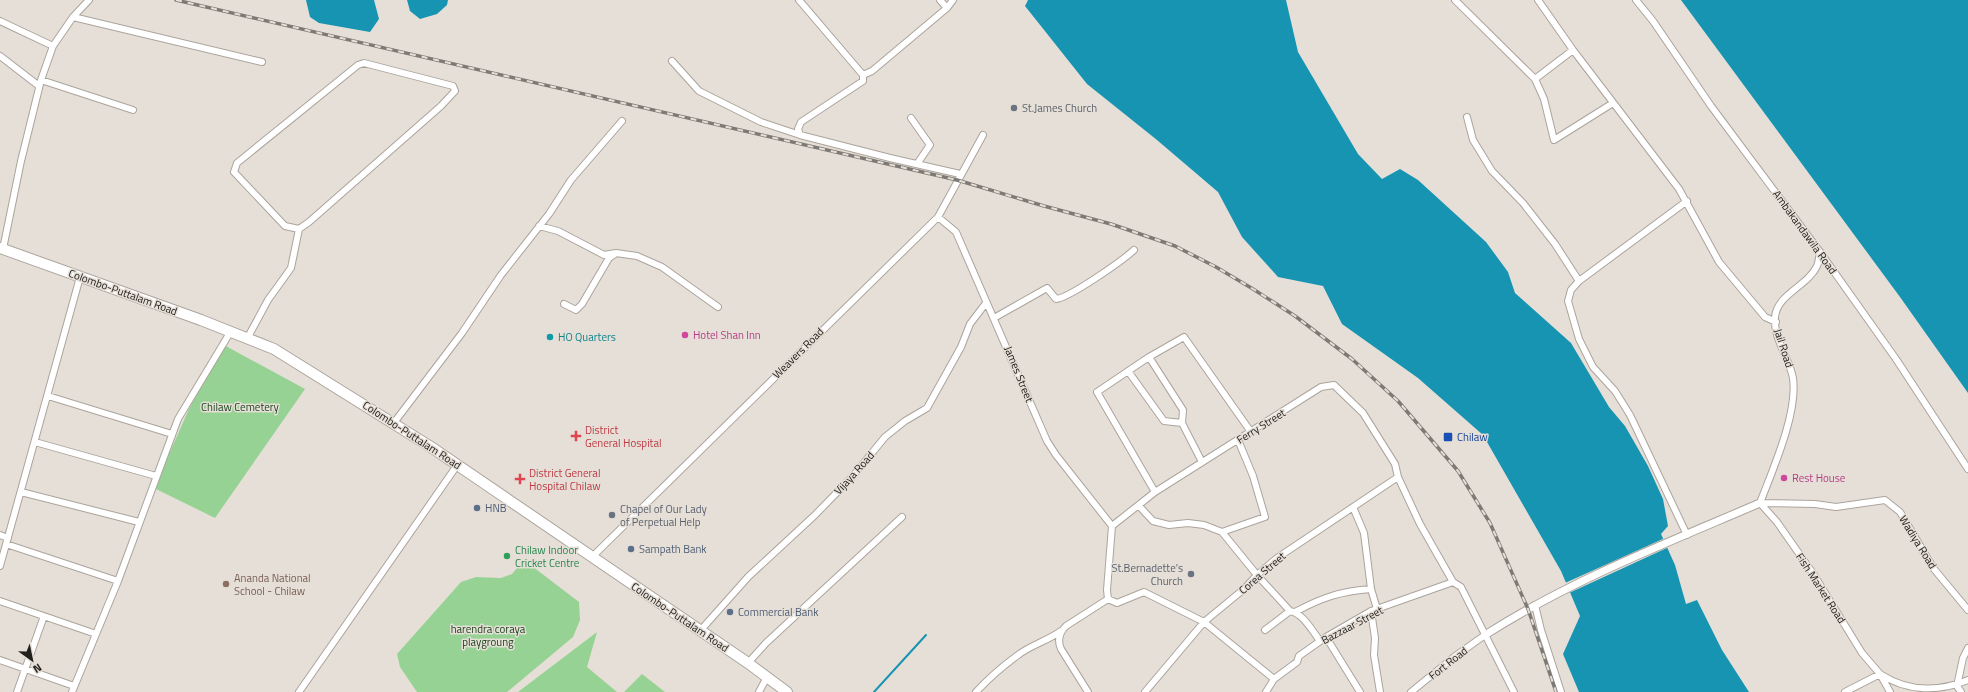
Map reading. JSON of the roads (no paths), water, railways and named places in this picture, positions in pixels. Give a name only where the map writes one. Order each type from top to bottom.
[{"type":"highway","name":"Colombo-Puttalam Road","points":[[2,248],[231,331],[298,363],[458,464],[748,663],[787,692]]},
{"type":"street","points":[[2,248],[40,83],[53,46],[73,17],[89,0]]},
{"type":"street","points":[[799,0],[864,74],[863,81],[801,122],[798,129],[800,135]]},
{"type":"street","points":[[940,0],[947,8]]},
{"type":"street","points":[[864,74],[872,71],[947,8],[953,0]]},
{"type":"street","points":[[1455,0],[1535,79],[1544,99],[1554,140],[1613,103]]},
{"type":"street","points":[[1538,0],[1573,50],[1687,201],[1719,262],[1765,317],[1776,322]]},
{"type":"street","name":"Ambakandawila Road","points":[[1636,0],[1711,106],[1820,252],[1896,359],[1968,469]]},
{"type":"street","points":[[73,17],[262,62]]},
{"type":"street","points":[[0,22],[53,46]]},
{"type":"street","points":[[1535,79],[1573,50]]},
{"type":"street","points":[[0,56],[40,83],[133,110]]},
{"type":"street","points":[[672,61],[699,91],[761,122],[800,135],[960,174]]},
{"type":"street","points":[[248,338],[268,300],[291,268],[299,229],[315,218],[441,106],[454,93],[453,86],[364,63],[358,65],[237,163],[234,172],[280,221],[285,226],[299,229]]},
{"type":"street","points":[[1467,117],[1473,140],[1492,171],[1523,203],[1555,244],[1579,281]]},
{"type":"street","points":[[911,118],[930,145],[917,164]]},
{"type":"street","points":[[393,424],[462,333],[501,274],[539,226],[571,180],[622,121]]},
{"type":"street","name":"Weavers Road","points":[[592,557],[938,217],[960,174],[983,135]]},
{"type":"street","points":[[1687,201],[1579,281],[1571,290],[1568,301],[1579,339],[1593,367],[1615,392],[1630,415],[1687,535]]},
{"type":"street","name":"James Street","points":[[938,217],[956,232],[1050,446],[1112,526]]},
{"type":"street","points":[[539,226],[558,231],[604,255],[616,253],[637,256],[662,267],[718,307]]},
{"type":"street","points":[[994,318],[1047,288],[1056,299],[1068,296],[1123,260],[1134,250]]},
{"type":"street","name":"Jail Road","points":[[1760,503],[1785,432],[1794,388],[1790,366],[1778,336],[1775,316],[1781,302],[1814,272],[1818,265],[1820,252]]},
{"type":"street","points":[[564,304],[576,310],[582,304],[610,258],[616,253]]},
{"type":"street","points":[[0,566],[80,277]]},
{"type":"street","name":"Vijaya Road","points":[[700,630],[748,577],[815,515],[853,476],[886,437],[905,421],[927,408],[961,347],[970,324],[986,303]]},
{"type":"street","points":[[0,660],[73,689],[118,581],[178,419],[231,331]]},
{"type":"street","points":[[1155,492],[1096,392],[1149,357],[1184,337],[1251,432]]},
{"type":"street","points":[[1149,357],[1183,410],[1182,423],[1202,462]]},
{"type":"street","points":[[1128,371],[1164,421],[1182,423]]},
{"type":"street","name":"Ferry Street","points":[[1112,526],[1155,492],[1202,462],[1321,387],[1334,385],[1363,413],[1395,464],[1398,477],[1420,524],[1453,582],[1461,588],[1514,692]]},
{"type":"street","points":[[48,396],[172,434]]},
{"type":"street","points":[[1222,532],[1265,517],[1253,476],[1238,440]]},
{"type":"street","points":[[35,442],[156,476]]},
{"type":"street","points":[[299,692],[458,464]]},
{"type":"street","name":"Corea Street","points":[[1146,692],[1204,622],[1244,589],[1257,575],[1277,558],[1398,477]]},
{"type":"street","points":[[21,492],[140,522]]},
{"type":"street","name":"Wadiya Road","points":[[1760,503],[1815,504],[1836,507],[1885,500],[1900,512],[1934,569],[1968,610]]},
{"type":"street","points":[[1485,635],[1535,605],[1562,591],[1671,541],[1760,503]]},
{"type":"street","name":"Fish Market Road","points":[[1760,503],[1777,522],[1814,575],[1862,652],[1880,674]]},
{"type":"street","points":[[1139,506],[1153,521],[1169,525],[1188,523],[1204,525],[1222,532],[1257,575],[1292,611],[1305,621],[1320,642]]},
{"type":"street","points":[[1353,506],[1364,533],[1374,610],[1376,638],[1374,655],[1380,692]]},
{"type":"street","points":[[748,663],[766,643],[902,517]]},
{"type":"street","points":[[1108,599],[1107,590],[1112,526]]},
{"type":"street","points":[[0,535],[7,541],[118,581]]},
{"type":"street","name":"Bazzaar Street","points":[[1266,692],[1274,679],[1297,662],[1300,656],[1326,637],[1374,610],[1453,582]]},
{"type":"street","points":[[1265,630],[1292,611],[1319,599],[1340,593],[1371,589]]},
{"type":"street","points":[[1108,599],[1118,603],[1144,592],[1204,622],[1274,679]]},
{"type":"street","points":[[976,692],[1018,654],[1047,641],[1108,599]]},
{"type":"street","points":[[0,602],[96,634]]},
{"type":"street","points":[[1535,605],[1541,630],[1561,692]]},
{"type":"street","points":[[17,692],[44,616]]},
{"type":"street","points":[[1061,631],[1058,643],[1088,692]]},
{"type":"street","name":"Fort Road","points":[[1412,692],[1454,657],[1485,635]]},
{"type":"street","points":[[1326,637],[1360,692]]},
{"type":"street","points":[[1961,692],[1957,686],[1963,658],[1968,648]]},
{"type":"street","points":[[1880,674],[1900,686],[1935,690],[1957,686],[1968,680]]},
{"type":"street","points":[[1845,692],[1880,674]]},
{"type":"street","points":[[1880,674],[1890,692]]},
{"type":"street","points":[[759,692],[767,677]]},
{"type":"water","points":[[306,0],[374,0],[379,19],[370,32],[319,23],[310,17]]},
{"type":"water","points":[[407,0],[448,0],[447,5],[437,14],[420,19],[410,11]]},
{"type":"water","points":[[1028,0],[1286,0],[1298,52],[1358,154],[1382,179],[1400,169],[1418,180],[1486,242],[1508,272],[1515,293],[1571,343],[1609,407],[1625,426],[1648,466],[1663,499],[1668,526],[1661,534],[1675,565],[1686,604],[1697,600],[1722,650],[1749,692],[1579,692],[1563,654],[1580,616],[1561,571],[1483,435],[1418,378],[1342,324],[1323,286],[1278,277],[1242,237],[1218,192],[1157,140],[1087,84],[1025,6]]},
{"type":"water","points":[[1681,0],[1968,0],[1968,393],[1900,297]]},
{"type":"waterway","points":[[874,692],[926,635]]},
{"type":"railway","points":[[176,0],[957,180],[1111,224],[1175,246],[1216,267],[1253,289],[1295,316],[1352,359],[1398,401],[1458,471],[1490,523],[1528,609],[1556,692]]},
{"type":"place","name":"St.James Church","points":[[1014,108]]},
{"type":"place","name":"Hotel Shan Inn","points":[[685,335]]},
{"type":"place","name":"HO Quarters","points":[[550,337]]},
{"type":"place","name":"District General Hospital","points":[[576,436]]},
{"type":"place","name":"Chilaw","points":[[1448,437]]},
{"type":"place","name":"Rest House","points":[[1784,478]]},
{"type":"place","name":"District General Hospital Chilaw","points":[[520,479]]},
{"type":"place","name":"HNB","points":[[477,508]]},
{"type":"place","name":"Chapel of Our Lady of Perpetual Help","points":[[612,515]]},
{"type":"place","name":"Sampath Bank","points":[[631,549]]},
{"type":"place","name":"Chilaw Indoor Cricket Centre","points":[[507,556]]},
{"type":"place","name":"St.Bernadette's Church","points":[[1191,574]]},
{"type":"place","name":"Ananda National School - Chilaw","points":[[226,584]]},
{"type":"place","name":"Commercial Bank","points":[[730,612]]},
{"type":"park label","name":"Chilaw Cemetery","points":[[240,407]]},
{"type":"park label","name":"harendra coraya playgroung","points":[[488,635]]}]
